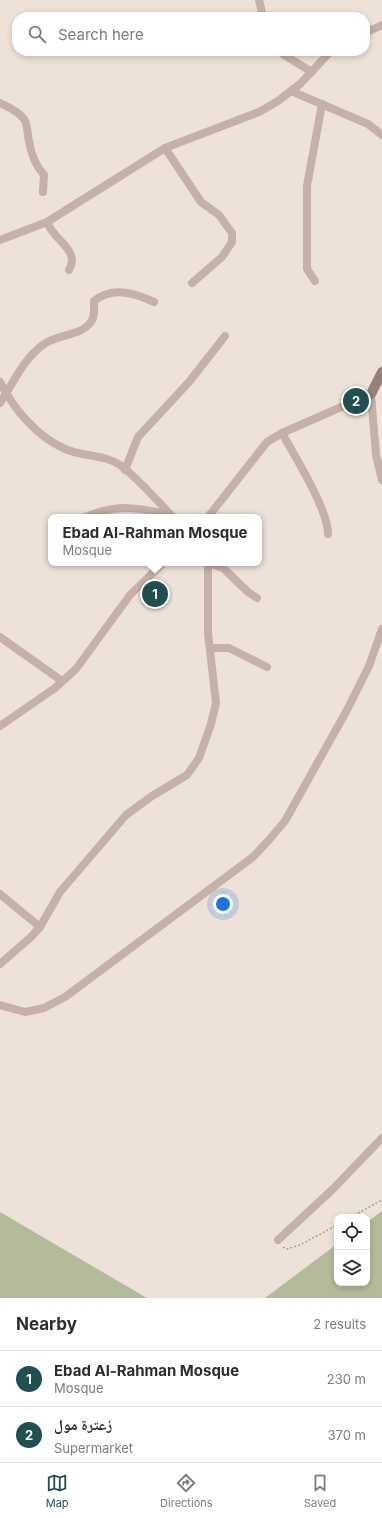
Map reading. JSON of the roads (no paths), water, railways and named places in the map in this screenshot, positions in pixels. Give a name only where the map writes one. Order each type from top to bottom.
[{"type":"street","points":[[259,0],[262,12]]},
{"type":"street","points":[[370,31],[382,25]]},
{"type":"street","points":[[286,56],[312,72]]},
{"type":"street","points":[[0,240],[47,222],[165,148],[259,112],[278,101],[291,91],[312,72],[326,56]]},
{"type":"street","points":[[291,91],[368,124],[382,135]]},
{"type":"street","points":[[0,103],[10,108],[24,119],[31,153],[37,167],[44,175],[43,192]]},
{"type":"street","points":[[314,281],[307,269],[307,186],[322,104]]},
{"type":"street","points":[[165,148],[202,202],[219,215],[232,233],[232,242],[222,257],[192,283]]},
{"type":"street","points":[[47,222],[50,231],[68,249],[73,257],[73,264],[69,270]]},
{"type":"street","points":[[0,403],[25,362],[44,344],[56,337],[84,329],[92,321],[94,301],[102,295],[112,292],[136,294],[154,302]]},
{"type":"street","points":[[125,470],[138,437],[189,382],[226,336]]},
{"type":"street","points":[[382,372],[370,394],[376,455],[382,480]]},
{"type":"street","points":[[0,382],[6,394],[37,432],[65,449],[105,458],[120,465],[170,514]]},
{"type":"street","points":[[210,514],[267,442],[282,433],[370,394]]},
{"type":"street","points":[[282,433],[314,492],[328,526],[328,534]]},
{"type":"street","points":[[92,514],[104,509],[145,508],[165,514]]},
{"type":"street","points":[[0,726],[76,669],[130,595],[160,566]]},
{"type":"street","points":[[0,964],[14,954],[40,927],[60,892],[126,815],[152,796],[187,775],[199,758],[211,724],[216,703],[210,648],[208,566]]},
{"type":"street","points":[[217,566],[223,568],[248,592],[257,598]]},
{"type":"street","points":[[0,1005],[26,1012],[44,1008],[65,997],[253,857],[284,821],[306,786],[369,666],[382,629]]},
{"type":"street","points":[[0,637],[62,681]]},
{"type":"street","points":[[210,648],[229,648],[266,667]]},
{"type":"street","points":[[0,894],[40,927]]},
{"type":"street","points":[[278,1240],[333,1189],[382,1138]]},
{"type":"place","name":"زعترة مول","points":[[356,401]]},
{"type":"place","name":"Ebad Al-Rahman Mosque","points":[[155,594]]}]
